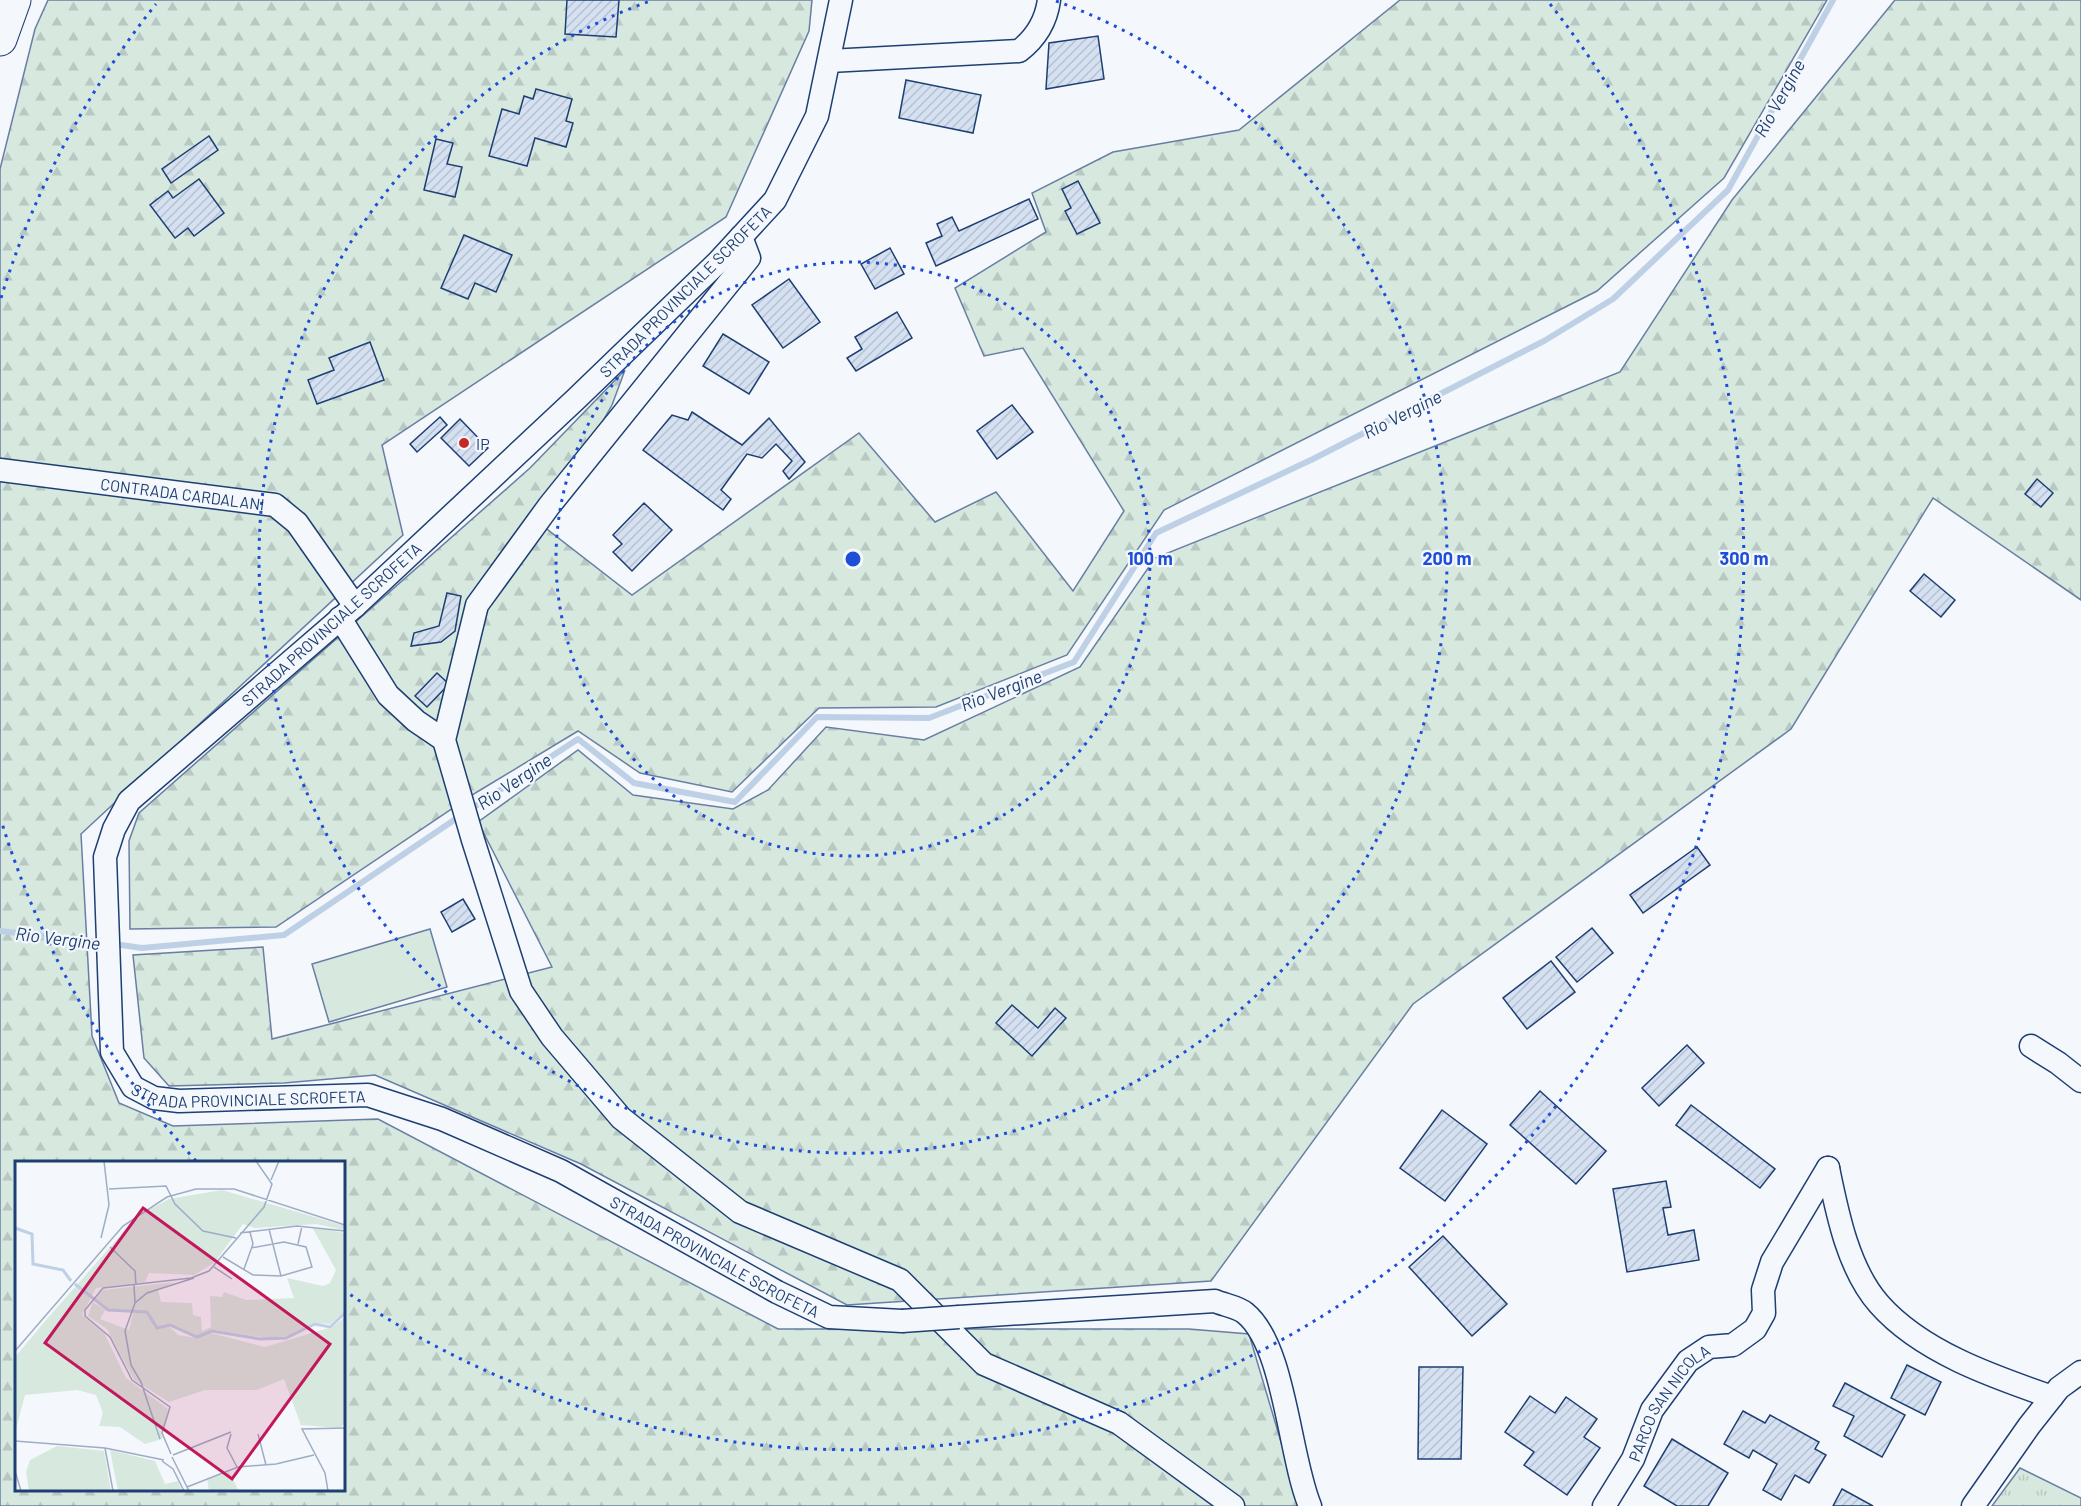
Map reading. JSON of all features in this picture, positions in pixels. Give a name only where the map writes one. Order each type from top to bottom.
[{"type":"highway","points":[[0,39],[14,0]]},
{"type":"street","name":"STRADA PROVINCIALE SCROFETA","points":[[841,0],[817,116],[775,200],[709,270],[534,427],[432,523],[347,612],[129,801],[114,829],[105,857],[112,1052],[133,1087],[154,1098],[179,1101],[368,1095],[442,1119],[561,1171],[777,1292],[829,1317],[902,1321],[1215,1301],[1244,1312],[1262,1332],[1278,1377],[1302,1486],[1310,1506]]},
{"type":"street","points":[[829,61],[1019,51],[1038,33],[1047,13],[1049,0]]},
{"type":"street","points":[[741,237],[748,258],[549,506],[477,605],[444,740],[521,992],[552,1036],[621,1118],[740,1212],[900,1280],[984,1364],[1119,1423],[1233,1506]]},
{"type":"street","name":"CONTRADA CARDALANI","points":[[0,470],[275,505],[297,523],[347,612],[388,695],[416,721],[444,740]]},
{"type":"street","points":[[2031,1046],[2081,1081]]},
{"type":"street","name":"PARCO SAN NICOLA","points":[[1604,1506],[1633,1460],[1652,1410],[1688,1361],[1709,1347],[1733,1346],[1755,1329],[1764,1313],[1763,1290],[1772,1262],[1828,1168],[1846,1240],[1862,1278],[1879,1304],[1913,1335],[1962,1362],[2002,1380],[2052,1397]]},
{"type":"street","points":[[1973,1506],[2059,1388],[2081,1372]]},
{"type":"green space","points":[[48,0],[812,0],[809,31],[726,217],[382,445],[403,535],[81,834],[92,1036],[119,1103],[173,1126],[378,1119],[778,1329],[1189,1329],[1249,1334],[1300,1506],[0,1506],[0,169],[35,29]]},
{"type":"green space","points":[[1400,0],[1827,0],[1724,178],[1597,291],[1164,510],[1067,655],[936,707],[819,708],[732,792],[640,773],[578,731],[477,792],[276,927],[130,929],[129,841],[139,813],[530,468],[625,370],[612,405],[543,526],[632,595],[859,433],[935,522],[996,492],[1073,591],[1124,511],[1023,348],[984,356],[955,288],[1046,232],[1032,193],[1113,152],[1239,130]]},
{"type":"green space","points":[[1895,0],[2081,0],[2081,600],[1933,498],[1791,729],[1413,1004],[1211,1281],[847,1305],[581,1164],[375,1075],[284,1083],[169,1086],[144,1058],[133,955],[263,947],[272,1039],[552,967],[478,822],[578,750],[633,795],[733,809],[768,790],[826,727],[924,740],[1080,667],[1155,558],[1620,372],[1732,200]]},
{"type":"green space","points":[[430,929],[447,987],[329,1022],[312,964]]},
{"type":"green space","points":[[2020,1468],[2081,1498],[2081,1506],[1992,1506]]},
{"type":"building","points":[[567,0],[619,0],[616,37],[565,34]]},
{"type":"building","points":[[1098,36],[1104,79],[1046,89],[1049,43]]},
{"type":"building","points":[[906,80],[981,95],[973,133],[899,118]]},
{"type":"building","points":[[536,89],[572,99],[566,121],[573,123],[566,147],[535,138],[527,166],[489,156],[502,109],[519,114],[524,96],[533,99]]},
{"type":"building","points":[[209,136],[218,150],[171,183],[162,169]]},
{"type":"building","points":[[436,139],[453,143],[447,164],[462,167],[455,197],[424,190]]},
{"type":"building","points":[[199,179],[224,213],[194,236],[188,228],[175,238],[150,205],[168,191],[173,198]]},
{"type":"building","points":[[1078,181],[1100,223],[1077,234],[1065,211],[1071,208],[1062,189]]},
{"type":"building","points":[[1029,199],[1038,219],[936,266],[926,243],[942,236],[937,224],[952,217],[959,231]]},
{"type":"building","points":[[464,235],[512,255],[496,292],[475,283],[468,299],[441,288]]},
{"type":"building","points":[[890,248],[904,274],[875,289],[861,264]]},
{"type":"building","points":[[789,279],[820,322],[783,348],[752,305]]},
{"type":"building","points":[[897,312],[912,338],[856,371],[847,358],[862,349],[855,337]]},
{"type":"building","points":[[723,334],[769,362],[749,394],[703,366]]},
{"type":"building","points":[[370,342],[384,380],[317,404],[308,380],[334,370],[329,358]]},
{"type":"building","points":[[1012,405],[1033,432],[997,459],[977,431]]},
{"type":"building","points":[[692,412],[742,445],[769,418],[805,462],[789,479],[783,471],[792,461],[776,444],[762,458],[747,454],[721,490],[731,499],[723,510],[643,450],[672,415],[688,420]]},
{"type":"building","points":[[440,417],[447,425],[417,452],[410,444]]},
{"type":"building","name":"IP","points":[[460,419],[488,448],[469,466],[441,438]]},
{"type":"building","points":[[2037,479],[2053,493],[2041,507],[2025,494]]},
{"type":"building","points":[[644,503],[672,530],[632,571],[613,552],[622,544],[613,535]]},
{"type":"building","points":[[1924,574],[1955,600],[1941,617],[1910,591]]},
{"type":"building","points":[[447,593],[461,596],[455,631],[441,642],[411,646],[414,633],[439,626]]},
{"type":"building","points":[[437,673],[449,684],[427,707],[415,696]]},
{"type":"building","points":[[1697,847],[1710,865],[1643,913],[1630,895]]},
{"type":"building","points":[[463,899],[475,919],[452,932],[441,912]]},
{"type":"building","points":[[1592,928],[1613,953],[1577,982],[1556,957]]},
{"type":"building","points":[[1551,961],[1575,992],[1527,1029],[1503,998]]},
{"type":"building","points":[[1012,1005],[1038,1028],[1055,1008],[1066,1018],[1032,1056],[996,1023]]},
{"type":"building","points":[[1687,1045],[1704,1063],[1659,1106],[1642,1088]]},
{"type":"building","points":[[1540,1091],[1606,1151],[1576,1184],[1510,1125]]},
{"type":"building","points":[[1691,1105],[1775,1169],[1760,1188],[1676,1125]]},
{"type":"building","points":[[1442,1110],[1487,1144],[1445,1201],[1400,1168]]},
{"type":"building","points":[[1666,1181],[1671,1207],[1663,1208],[1668,1235],[1694,1230],[1699,1260],[1627,1272],[1613,1189]]},
{"type":"building","points":[[1443,1236],[1507,1304],[1472,1336],[1409,1267]]},
{"type":"building","points":[[1907,1365],[1941,1382],[1925,1415],[1891,1398]]},
{"type":"building","points":[[1419,1367],[1463,1367],[1461,1459],[1418,1459]]},
{"type":"building","points":[[1845,1383],[1905,1415],[1882,1457],[1844,1436],[1854,1416],[1833,1406]]},
{"type":"building","points":[[1530,1396],[1555,1413],[1566,1397],[1597,1419],[1584,1437],[1600,1448],[1567,1495],[1524,1465],[1534,1452],[1505,1432]]},
{"type":"building","points":[[1743,1411],[1765,1423],[1770,1415],[1819,1442],[1815,1449],[1826,1455],[1809,1483],[1795,1475],[1781,1500],[1763,1490],[1777,1464],[1753,1450],[1749,1458],[1724,1444]]},
{"type":"building","points":[[1672,1439],[1728,1473],[1708,1506],[1677,1506],[1644,1486]]},
{"type":"building","points":[[1842,1489],[1873,1506],[1833,1506]]},
{"type":"waterway","name":"Rio Vergine","points":[[468,811],[578,739],[634,783],[735,802],[817,717],[929,718],[1074,662],[1156,533],[1313,459],[1544,341],[1613,299],[1728,190],[1833,0]]},
{"type":"waterway","name":"Rio Vergine","points":[[114,944],[142,948],[284,935],[460,816]]},
{"type":"waterway","name":"Rio Vergine","points":[[0,931],[104,943]]},
{"type":"place","name":"IP","points":[[464,443]]}]
